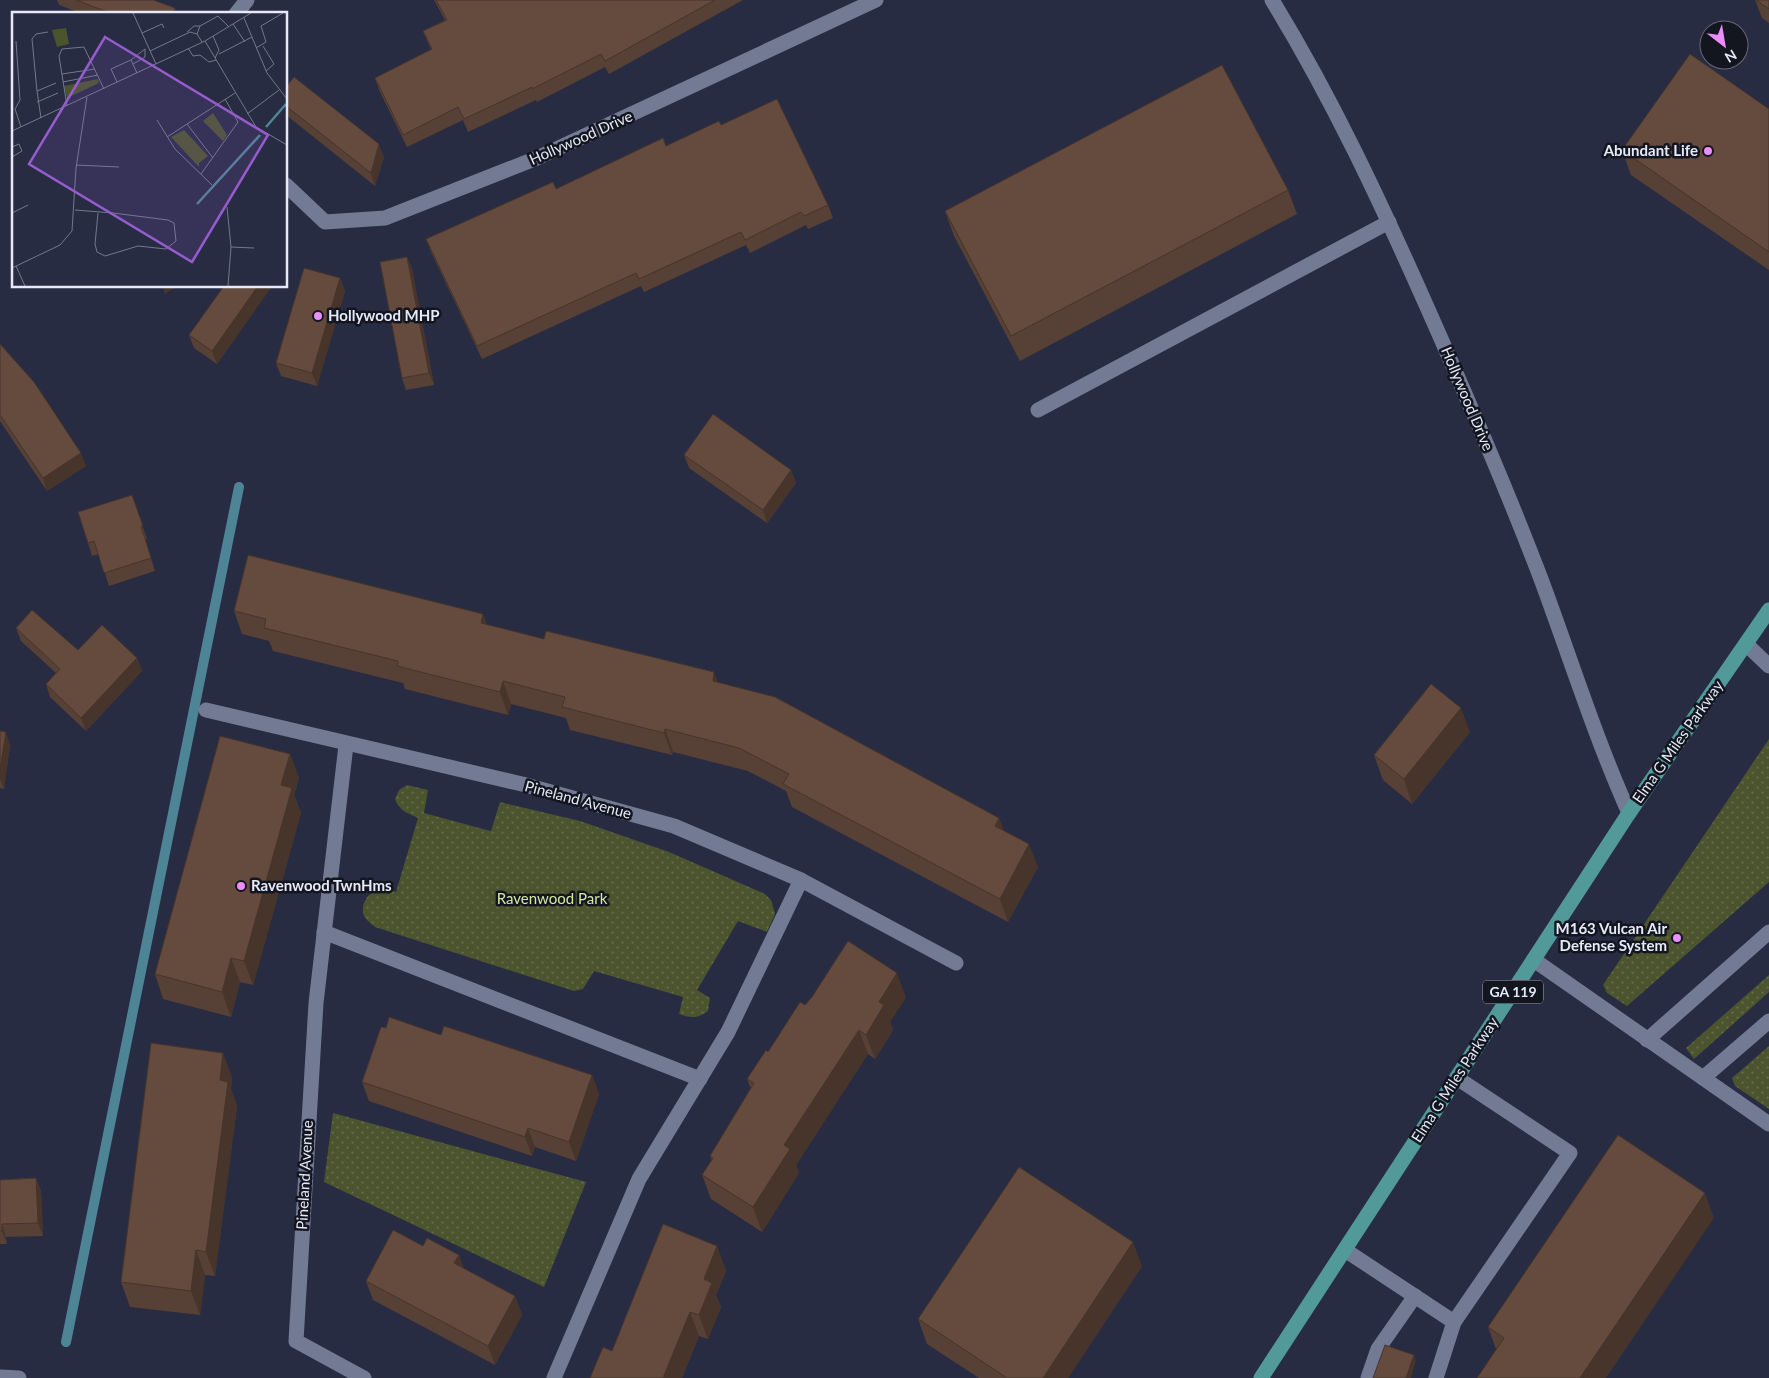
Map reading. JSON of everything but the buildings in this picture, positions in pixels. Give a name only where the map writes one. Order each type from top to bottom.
[{"type":"main road","name":"Elma G Miles Parkway","points":[[1261,1378],[1630,813],[1769,610]]},
{"type":"street","points":[[238,12],[247,0]]},
{"type":"street","name":"Hollywood Drive","points":[[288,187],[325,222],[385,218],[537,158],[876,0]]},
{"type":"street","name":"Hollywood Drive","points":[[1272,0],[1310,63],[1389,222],[1481,429],[1541,579],[1609,767],[1630,813]]},
{"type":"street","points":[[1038,410],[1389,222]]},
{"type":"street","points":[[1746,644],[1769,666]]},
{"type":"street","name":"Pineland Avenue","points":[[206,710],[346,745],[522,784],[674,826],[801,880],[956,963]]},
{"type":"street","name":"Pineland Avenue","points":[[346,745],[316,1004],[296,1341],[364,1378]]},
{"type":"street","points":[[554,1378],[639,1179],[728,1032],[801,880]]},
{"type":"street","points":[[324,932],[700,1079]]},
{"type":"street","points":[[1647,1040],[1769,932]]},
{"type":"street","points":[[1534,960],[1769,1124]]},
{"type":"street","points":[[1703,1078],[1769,1021]]},
{"type":"street","points":[[1436,1378],[1454,1322],[1570,1153],[1457,1078]]},
{"type":"street","points":[[1344,1250],[1454,1322]]},
{"type":"street","points":[[1368,1378],[1378,1349],[1415,1296]]},
{"type":"street","points":[[0,1377],[18,1378]]},
{"type":"green space","points":[[1769,739],[1769,882],[1627,1006],[1607,993],[1603,985]]},
{"type":"green space","name":"Ravenwood Park","points":[[407,785],[428,790],[424,813],[483,829],[491,831],[500,802],[580,821],[669,852],[765,894],[771,900],[775,914],[767,932],[738,921],[697,990],[710,998],[708,1011],[694,1017],[679,1014],[683,997],[594,971],[583,989],[574,991],[375,927],[364,916],[365,900],[370,894],[379,889],[396,892],[418,818],[401,809],[395,799],[399,790]]},
{"type":"green space","points":[[1769,975],[1769,992],[1694,1059],[1686,1048]]},
{"type":"green space","points":[[1769,1046],[1769,1109],[1735,1086],[1732,1078]]},
{"type":"green space","points":[[333,1113],[586,1182],[544,1287],[324,1182]]},
{"type":"waterway","points":[[66,1342],[239,487]]},
{"type":"place","name":"Abundant Life","points":[[1708,151]]},
{"type":"place","name":"Hollywood MHP","points":[[318,316]]},
{"type":"place","name":"Ravenwood TwnHms","points":[[241,886]]},
{"type":"place","name":"M163 Vulcan Air Defense System","points":[[1677,938]]}]
